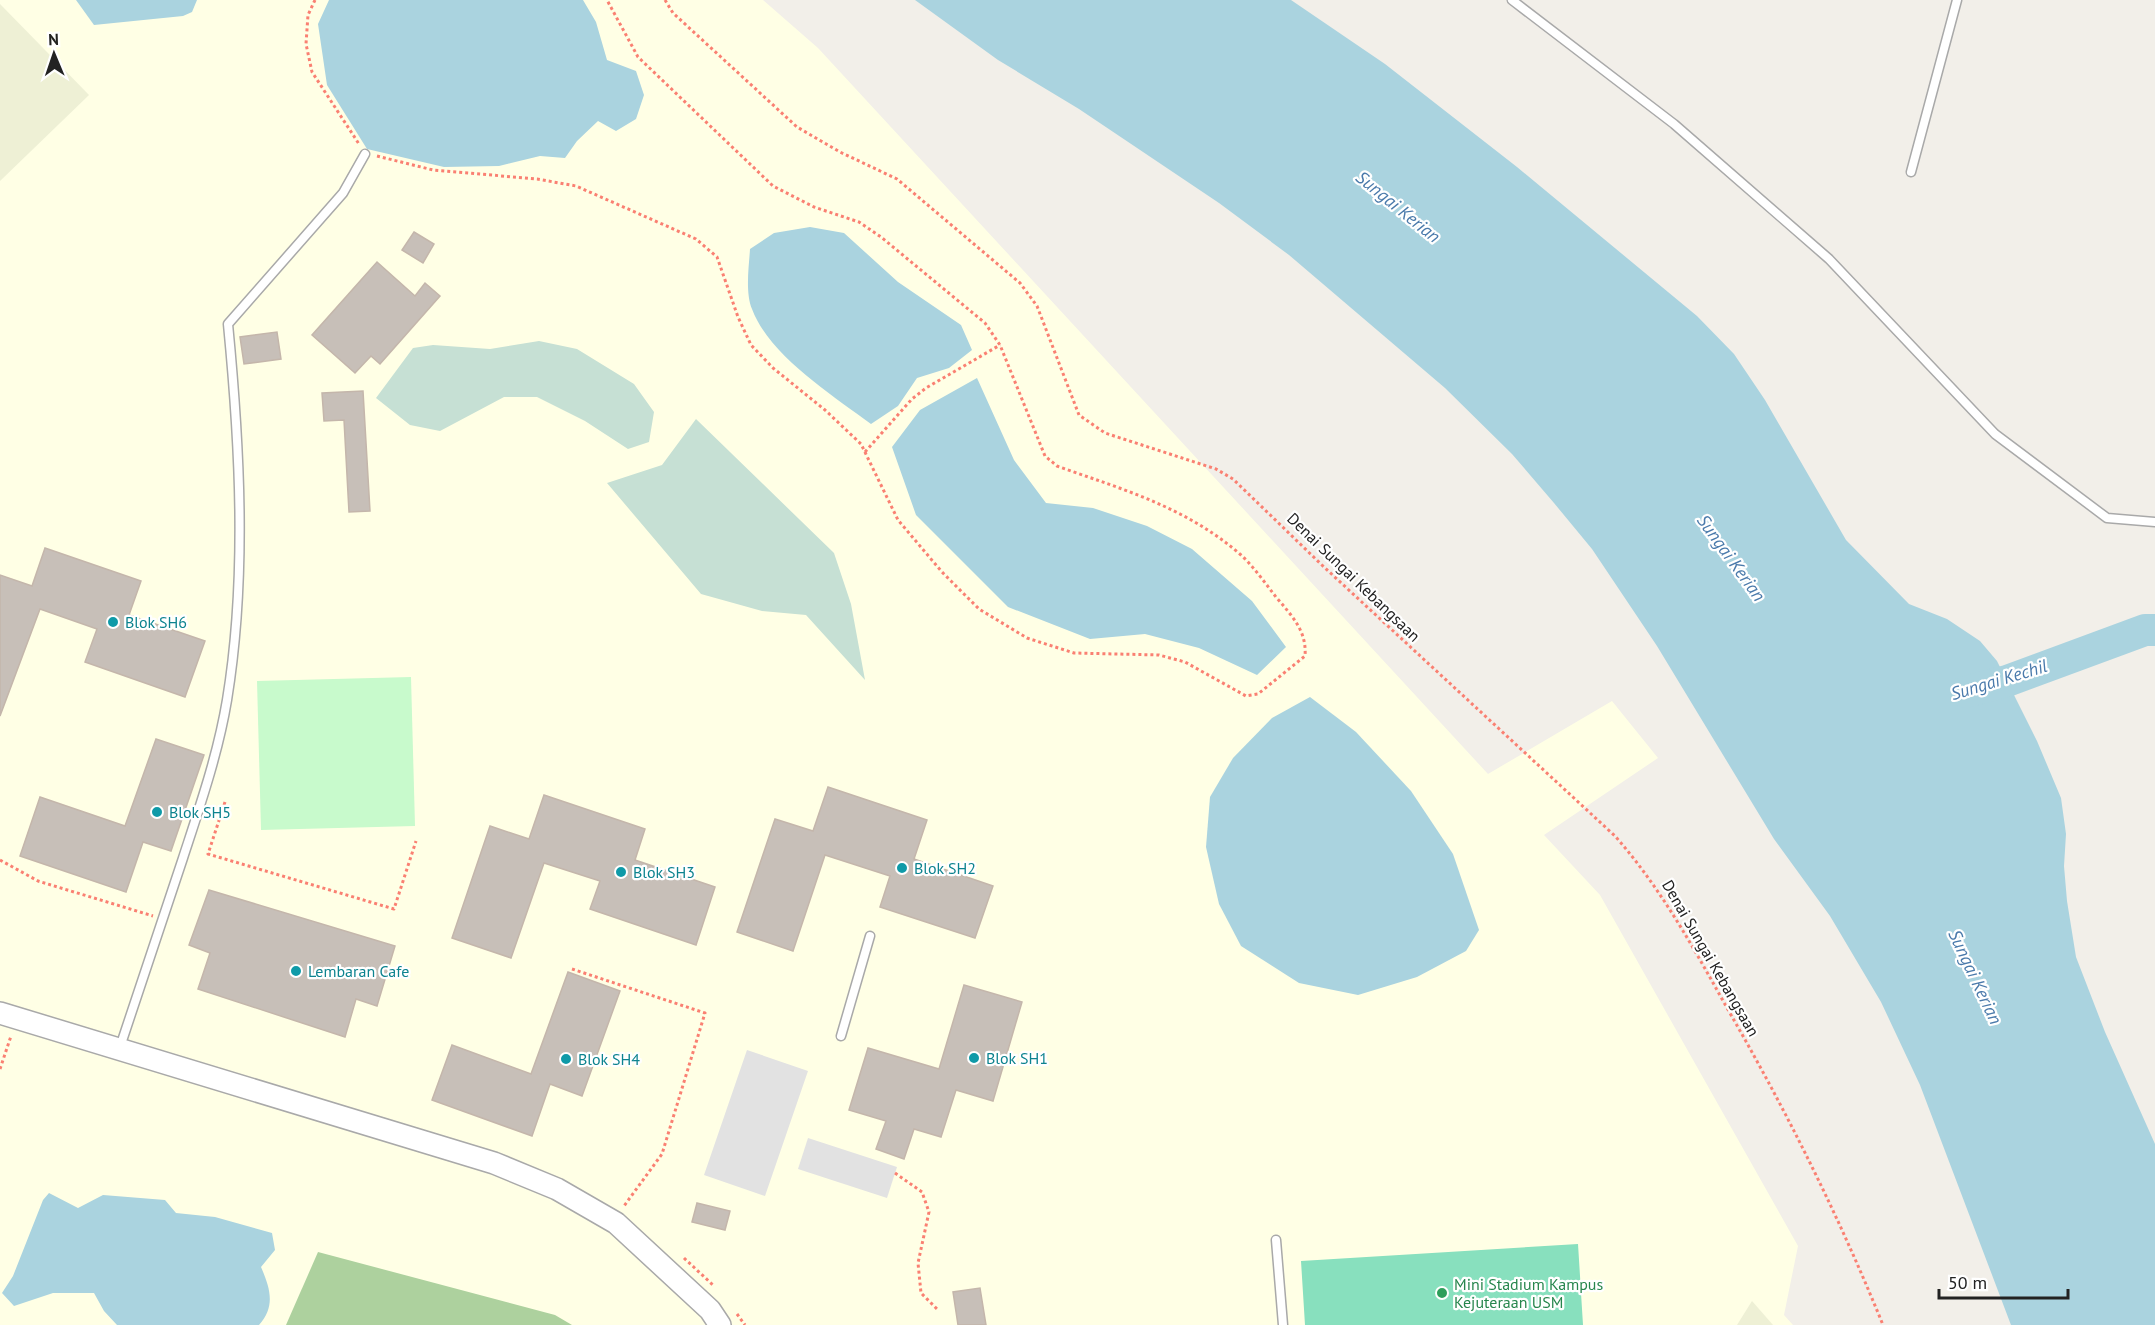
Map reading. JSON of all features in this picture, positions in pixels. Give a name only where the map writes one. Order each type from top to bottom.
[{"type":"street","points":[[8,1015],[120,1047],[495,1163],[557,1189],[616,1223],[710,1310],[720,1325]]},
{"type":"lane","points":[[1512,0],[1674,124],[1830,258],[1995,434],[2108,518],[2155,522]]},
{"type":"lane","points":[[1911,172],[1957,0]]},
{"type":"lane","points":[[120,1047],[203,798],[227,701],[235,624],[239,499],[237,416],[228,324],[344,193],[365,154]]},
{"type":"lane","points":[[841,1036],[870,936]]},
{"type":"lane","points":[[1275,1240],[1283,1325]]},
{"type":"path","points":[[315,0],[308,15],[306,44],[312,72],[341,113],[365,154],[433,170],[537,179],[576,186],[696,239],[717,256],[738,317],[751,345],[773,368],[825,410],[861,444],[898,520],[942,572],[979,609],[1027,638],[1074,653],[1159,655],[1185,662],[1246,696],[1258,694],[1305,656],[1306,642],[1299,625],[1243,557],[1207,528],[1159,501],[1057,466],[1045,456],[1000,345],[985,323],[859,222],[814,207],[773,186],[638,57],[607,0]]},
{"type":"path","name":"Denai Sungai Kebangsaan","points":[[665,0],[673,13],[797,127],[831,148],[897,179],[1020,283],[1037,306],[1079,415],[1090,425],[1105,433],[1216,469],[1233,479],[1325,568],[1615,836],[1645,871],[1672,909],[1761,1068],[1862,1272],[1883,1325]]},
{"type":"path","points":[[865,452],[912,399],[926,388],[1000,345]]},
{"type":"path","points":[[225,802],[208,854],[394,909],[416,841]]},
{"type":"path","points":[[0,860],[38,881],[156,916]]},
{"type":"path","points":[[572,969],[705,1013],[662,1154],[621,1210]]},
{"type":"path","points":[[0,1069],[8,1015]]},
{"type":"path","points":[[895,1173],[922,1192],[929,1212],[918,1263],[921,1293],[938,1310]]},
{"type":"shaded area","points":[[0,0],[763,0],[818,48],[1488,774],[1612,701],[1658,758],[1544,835],[1600,895],[1798,1246],[1784,1315],[1793,1325],[0,1325]]},
{"type":"shaded area","points":[[0,4],[89,95],[0,181]]},
{"type":"shaded area","points":[[539,341],[577,349],[634,384],[654,412],[649,442],[628,449],[585,421],[537,397],[504,397],[440,431],[410,425],[376,398],[413,348],[433,345],[490,349]]},
{"type":"shaded area","points":[[696,419],[834,553],[851,604],[865,680],[806,615],[762,611],[701,594],[607,483],[662,465]]},
{"type":"shaded area","points":[[747,1050],[808,1071],[765,1196],[704,1175]]},
{"type":"shaded area","points":[[808,1138],[897,1167],[887,1198],[798,1169]]},
{"type":"shaded area","points":[[1752,1301],[1773,1325],[1737,1325]]},
{"type":"green space","points":[[411,677],[415,826],[261,830],[257,681]]},
{"type":"green space","name":"Mini Stadium Kampus Kejuteraan USM","points":[[1578,1244],[1583,1325],[1305,1325],[1301,1261]]},
{"type":"green space","points":[[318,1252],[555,1315],[572,1325],[286,1325]]},
{"type":"water","points":[[76,0],[197,0],[192,12],[183,16],[94,25]]},
{"type":"water","points":[[329,0],[583,0],[596,22],[607,60],[636,71],[644,95],[636,119],[616,131],[598,121],[577,141],[565,158],[540,156],[499,166],[444,167],[367,149],[327,85],[318,24]]},
{"type":"water","name":"Sungai Kerian","points":[[915,0],[1291,0],[1385,64],[1517,167],[1697,316],[1734,354],[1765,400],[1846,540],[1909,604],[1947,619],[1980,641],[1997,661],[2037,741],[2061,798],[2066,834],[2064,866],[2067,901],[2076,957],[2105,1032],[2155,1144],[2155,1325],[2011,1325],[1920,1085],[1881,1002],[1830,916],[1774,839],[1657,646],[1592,549],[1512,454],[1445,388],[1289,255],[1219,203],[1079,109],[998,60]]},
{"type":"water","points":[[810,227],[844,233],[898,282],[961,325],[972,350],[949,368],[917,378],[898,406],[871,424],[803,373],[787,358],[760,326],[752,309],[748,279],[750,249],[774,233]]},
{"type":"water","points":[[977,378],[1014,460],[1046,503],[1093,508],[1147,526],[1192,549],[1252,601],[1286,647],[1257,675],[1199,648],[1145,634],[1090,639],[1008,607],[916,515],[892,447],[920,410]]},
{"type":"water","points":[[1310,697],[1356,732],[1411,791],[1453,854],[1479,930],[1466,951],[1417,977],[1358,995],[1299,983],[1241,946],[1219,904],[1206,847],[1210,797],[1233,758],[1272,718]]},
{"type":"water","points":[[49,1193],[78,1208],[103,1195],[165,1200],[176,1213],[215,1217],[272,1233],[275,1250],[261,1267],[269,1290],[268,1311],[259,1325],[117,1325],[104,1311],[94,1293],[53,1293],[14,1306],[2,1293],[13,1276],[43,1200]]},
{"type":"building","points":[[414,232],[434,244],[423,263],[402,250]]},
{"type":"building","points":[[377,262],[415,296],[425,283],[440,296],[380,364],[371,356],[355,373],[312,335]]},
{"type":"building","points":[[277,332],[281,359],[244,364],[240,337]]},
{"type":"building","points":[[363,391],[370,511],[349,512],[344,420],[324,421],[322,393]]},
{"type":"building","name":"Blok SH6","points":[[45,548],[141,581],[129,615],[205,641],[185,697],[85,662],[97,629],[40,609],[0,716],[0,575],[32,586]]},
{"type":"building","name":"Blok SH5","points":[[156,739],[204,755],[171,851],[143,842],[126,892],[20,856],[40,797],[125,826]]},
{"type":"building","name":"Blok SH2","points":[[828,787],[927,820],[914,859],[993,886],[975,938],[880,907],[890,876],[825,855],[793,951],[737,932],[775,819],[813,831]]},
{"type":"building","name":"Blok SH3","points":[[544,795],[645,829],[635,860],[715,887],[696,945],[590,909],[600,881],[544,863],[511,958],[452,938],[490,826],[529,839]]},
{"type":"building","name":"Lembaran Cafe","points":[[209,890],[395,946],[377,1006],[356,999],[345,1037],[198,989],[210,953],[189,945]]},
{"type":"building","name":"Blok SH4","points":[[568,972],[620,991],[582,1096],[550,1084],[532,1136],[432,1100],[452,1045],[531,1074]]},
{"type":"building","name":"Blok SH1","points":[[964,985],[1022,1002],[993,1101],[956,1090],[941,1137],[914,1129],[904,1159],[876,1149],[886,1121],[849,1110],[868,1048],[939,1069]]},
{"type":"building","points":[[697,1203],[730,1211],[725,1230],[692,1222]]},
{"type":"building","points":[[980,1288],[986,1325],[958,1325],[953,1292]]},
{"type":"waterway","name":"Sungai Kechil","points":[[1965,692],[2007,681],[2145,630],[2155,630]]},
{"type":"place","name":"Blok SH6","points":[[113,622]]},
{"type":"place","name":"Blok SH5","points":[[157,812]]},
{"type":"place","name":"Blok SH2","points":[[902,868]]},
{"type":"place","name":"Blok SH3","points":[[621,872]]},
{"type":"place","name":"Lembaran Cafe","points":[[296,971]]},
{"type":"place","name":"Blok SH1","points":[[974,1058]]},
{"type":"place","name":"Blok SH4","points":[[566,1059]]},
{"type":"place","name":"Mini Stadium Kampus Kejuteraan USM","points":[[1442,1293]]}]
